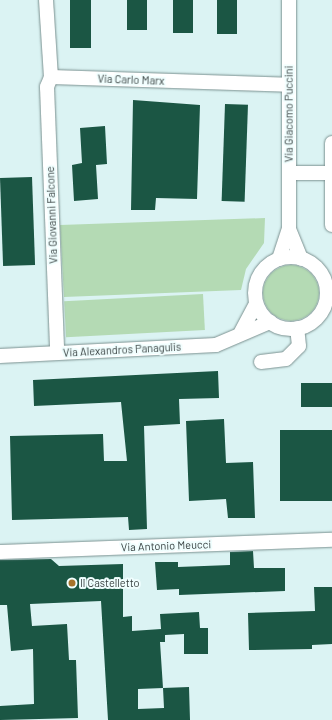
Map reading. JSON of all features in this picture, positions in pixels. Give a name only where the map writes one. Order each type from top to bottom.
[{"type":"street","points":[[46,0],[50,77]]},
{"type":"street","name":"Via Giacomo Puccini","points":[[279,259],[289,229],[289,0]]},
{"type":"street","name":"Via Carlo Marx","points":[[50,77],[288,85]]},
{"type":"street","name":"Via Giovanni Falcone","points":[[50,77],[47,87],[57,353]]},
{"type":"street","points":[[332,143],[332,226]]},
{"type":"street","points":[[289,173],[331,174]]},
{"type":"street","name":"Via Giacomo Puccini","points":[[289,229],[301,259]]},
{"type":"street","points":[[241,332],[256,304],[256,282],[269,264],[279,259],[301,259],[320,272],[328,285],[328,303],[312,322],[297,328],[279,327],[270,322],[256,304]]},
{"type":"street","name":"Via Alexandros Panagulis","points":[[0,356],[216,345],[241,332],[270,322]]},
{"type":"street","points":[[261,362],[286,359],[299,346],[297,328]]},
{"type":"street","name":"Via Antonio Meucci","points":[[0,552],[332,540]]},
{"type":"green space","points":[[265,218],[264,243],[246,269],[241,290],[64,297],[60,225]]},
{"type":"green space","points":[[291,265],[306,270],[314,278],[319,293],[314,308],[306,316],[291,321],[276,316],[268,308],[263,293],[268,278],[276,270]]},
{"type":"green space","points":[[203,294],[205,330],[66,337],[64,301]]},
{"type":"building","points":[[70,0],[91,0],[91,48],[70,48]]},
{"type":"building","points":[[127,0],[147,0],[147,30],[127,30]]},
{"type":"building","points":[[173,0],[193,0],[193,33],[173,33]]},
{"type":"building","points":[[217,0],[237,0],[237,34],[217,34]]},
{"type":"building","points":[[133,100],[200,105],[197,199],[156,198],[155,210],[131,210]]},
{"type":"building","points":[[225,104],[248,105],[245,202],[222,201]]},
{"type":"building","points":[[105,126],[107,164],[96,165],[98,199],[74,201],[72,165],[82,163],[80,128]]},
{"type":"building","points":[[32,177],[35,265],[3,266],[0,178]]},
{"type":"building","points":[[218,371],[219,398],[179,399],[180,424],[144,426],[147,529],[129,530],[128,517],[12,520],[10,436],[103,434],[104,461],[127,461],[121,402],[34,406],[33,380]]},
{"type":"building","points":[[301,383],[332,383],[332,407],[301,407]]},
{"type":"building","points":[[224,419],[226,463],[253,462],[255,518],[228,518],[226,499],[189,501],[186,421]]},
{"type":"building","points":[[280,430],[332,430],[332,501],[280,501]]},
{"type":"building","points":[[253,551],[254,568],[285,568],[285,591],[179,595],[179,589],[157,590],[155,562],[178,562],[178,567],[230,565],[230,552]]},
{"type":"building","points":[[51,559],[59,566],[123,564],[123,617],[132,616],[132,631],[161,629],[160,614],[199,612],[200,628],[208,628],[208,654],[184,654],[184,634],[165,635],[165,642],[160,642],[163,688],[189,687],[190,720],[108,720],[101,601],[30,604],[32,626],[67,624],[69,660],[76,660],[78,718],[0,720],[0,706],[34,704],[33,649],[11,651],[7,605],[0,605],[0,560]],"holes":[[[163,688],[164,708],[138,709],[138,689]]]},
{"type":"building","points":[[314,587],[332,587],[332,644],[312,645],[312,649],[249,650],[248,613],[315,611]]},
{"type":"place","name":"Il Castelletto","points":[[72,583]]}]
